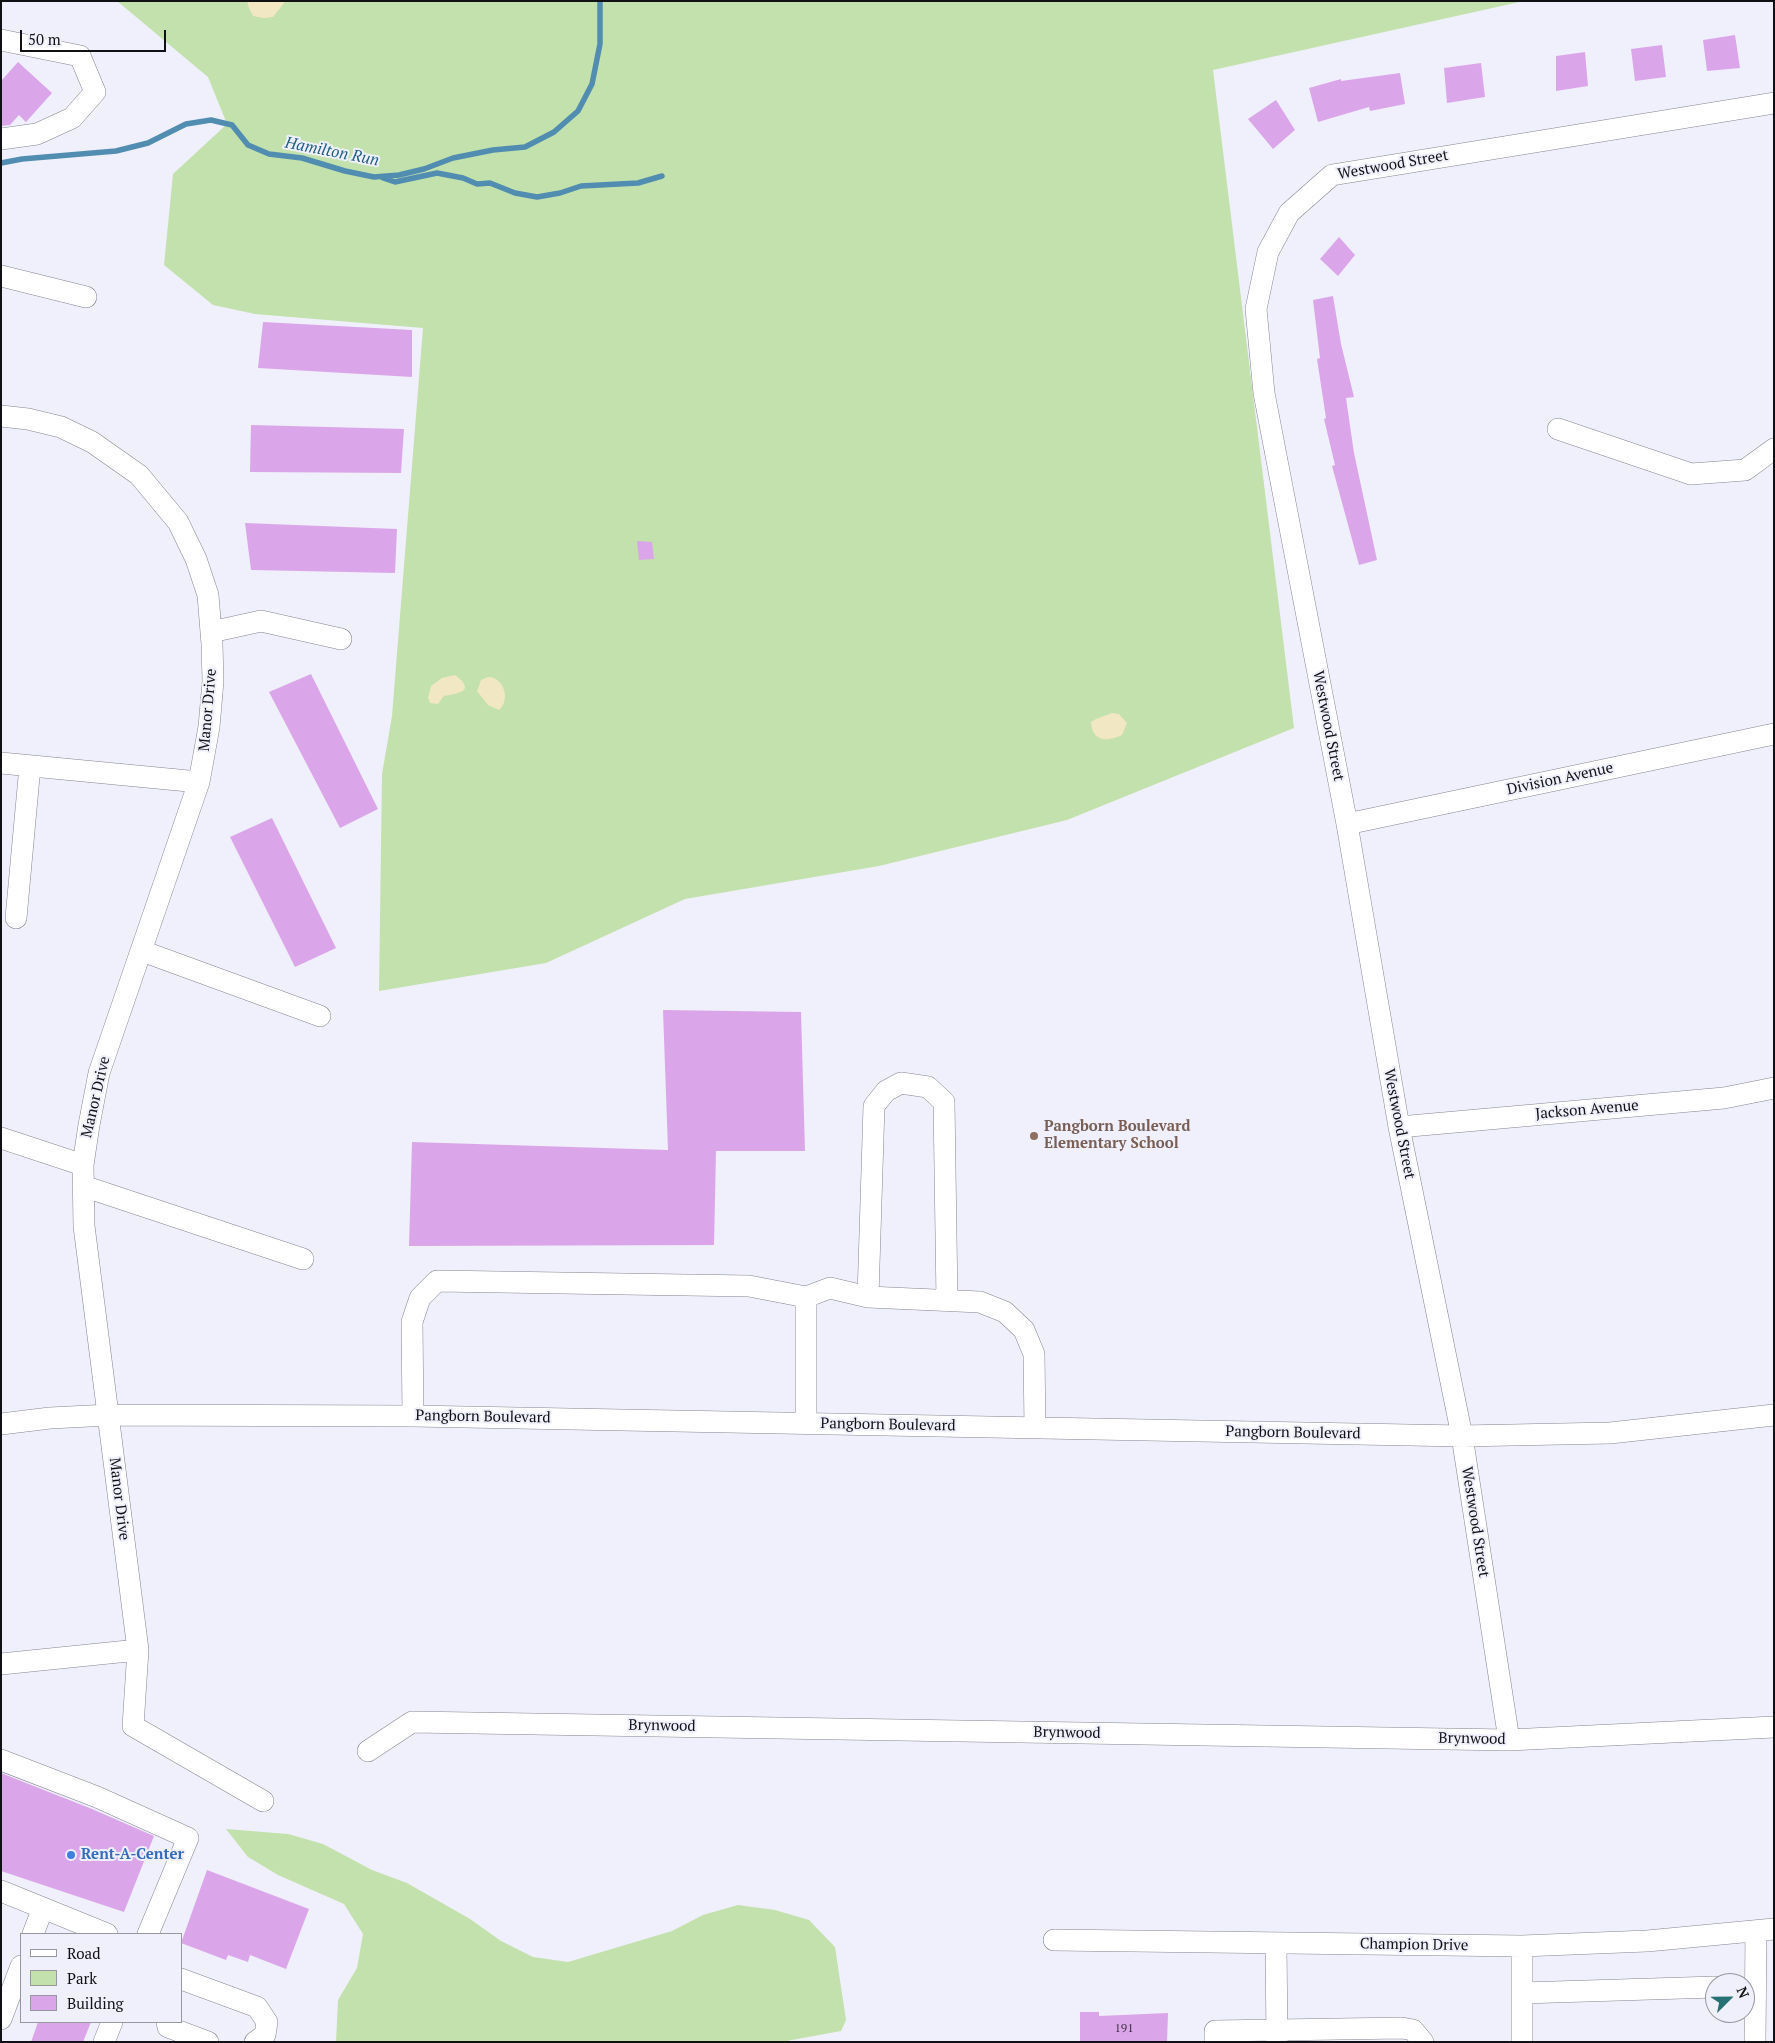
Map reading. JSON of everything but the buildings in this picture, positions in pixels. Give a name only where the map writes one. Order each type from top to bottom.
[{"type":"street","points":[[1,40],[80,56],[94,92],[72,118],[37,134],[1,139]]},
{"type":"street","name":"Westwood Street","points":[[1509,1740],[1462,1436],[1398,1127],[1347,824],[1264,393],[1256,309],[1268,252],[1289,213],[1332,174],[1774,104]]},
{"type":"street","points":[[1,276],[86,297]]},
{"type":"street","name":"Manor Drive","points":[[1,416],[28,419],[60,427],[92,442],[139,475],[178,522],[196,559],[208,595],[213,680],[209,727],[199,782],[99,1073],[88,1125],[83,1165],[84,1226],[138,1650],[133,1726],[262,1801]]},
{"type":"street","points":[[1558,429],[1692,474],[1745,470],[1774,449]]},
{"type":"street","points":[[211,632],[261,621],[341,640]]},
{"type":"street","name":"Division Avenue","points":[[1347,824],[1774,734]]},
{"type":"street","points":[[1,763],[199,782]]},
{"type":"street","points":[[16,918],[30,766]]},
{"type":"street","points":[[142,951],[320,1016]]},
{"type":"street","points":[[868,1297],[874,1106],[886,1091],[901,1083],[928,1088],[944,1102],[947,1301]]},
{"type":"street","name":"Jackson Avenue","points":[[1398,1127],[1724,1098],[1774,1088]]},
{"type":"street","points":[[1,1138],[83,1165]]},
{"type":"street","points":[[83,1186],[302,1259]]},
{"type":"street","points":[[413,1416],[412,1322],[420,1298],[437,1281],[749,1286],[806,1297],[830,1288],[868,1297],[980,1302],[1004,1312],[1024,1330],[1034,1354],[1035,1428]]},
{"type":"street","points":[[806,1297],[806,1423]]},
{"type":"street","name":"Pangborn Boulevard","points":[[1,1424],[50,1418],[109,1415],[413,1416],[1462,1436],[1610,1433],[1774,1415]]},
{"type":"street","points":[[1,1664],[138,1650]]},
{"type":"street","name":"Brynwood","points":[[368,1751],[412,1722],[1509,1740],[1774,1728]]},
{"type":"street","points":[[1,1760],[97,1798],[188,1838],[148,1933]]},
{"type":"street","points":[[1,1891],[105,1933]]},
{"type":"street","points":[[33,1933],[43,1908]]},
{"type":"street","points":[[1753,1973],[1765,1930]]},
{"type":"street","name":"Champion Drive","points":[[1054,1940],[1522,1946],[1648,1941],[1765,1930]]},
{"type":"street","points":[[1276,1943],[1277,2036]]},
{"type":"street","points":[[1522,1946],[1522,2042]]},
{"type":"street","points":[[1,2019],[20,1969]]},
{"type":"street","points":[[182,1979],[257,2007],[267,2022],[265,2035],[256,2042]]},
{"type":"street","points":[[1522,1993],[1705,1987]]},
{"type":"street","points":[[104,2042],[112,2023]]},
{"type":"street","points":[[167,2023],[168,2028],[208,2042]]},
{"type":"street","points":[[1753,2023],[1755,2042]]},
{"type":"street","points":[[1215,2042],[1215,2031],[1277,2036],[1337,2036],[1402,2028],[1413,2030],[1423,2042]]},
{"type":"green space","points":[[117,1],[1524,1],[1213,70],[1294,728],[1067,820],[879,866],[685,899],[546,963],[379,991],[382,774],[392,716],[423,328],[255,314],[213,305],[164,265],[173,174],[227,124],[208,77]]},
{"type":"green space","points":[[226,1829],[288,1834],[323,1844],[372,1870],[407,1883],[470,1919],[501,1941],[533,1957],[568,1962],[672,1931],[703,1915],[738,1905],[775,1910],[809,1920],[835,1947],[846,2020],[841,2031],[781,2042],[336,2042],[338,2000],[357,1968],[363,1934],[344,1904],[278,1875],[248,1857]]},
{"type":"sand","points":[[247,1],[284,1],[284,3],[273,17],[264,18],[253,16]]},
{"type":"sand","points":[[455,675],[461,680],[465,688],[455,694],[444,696],[438,704],[430,703],[428,698],[431,686],[442,678]]},
{"type":"sand","points":[[488,677],[498,681],[504,690],[505,701],[499,710],[488,705],[477,691],[481,680]]},
{"type":"sand","points":[[1112,713],[1119,714],[1127,723],[1122,735],[1111,739],[1097,737],[1092,729],[1091,722]]},
{"type":"waterway","name":"Hamilton Run","points":[[1,163],[22,159],[116,151],[148,143],[186,124],[211,120],[232,125],[248,145],[269,154],[302,158],[345,171],[374,177],[399,175],[424,169],[453,158],[493,150],[525,147],[554,132],[578,111],[592,84],[600,44],[600,1]]},
{"type":"waterway","points":[[383,178],[395,182],[437,173],[463,178],[477,184],[490,183],[515,193],[537,197],[560,193],[581,186],[638,183],[662,176]]},
{"type":"place","name":"Pangborn Boulevard Elementary School","points":[[1034,1136]]},
{"type":"place","name":"Rent-A-Center","points":[[71,1855]]}]
